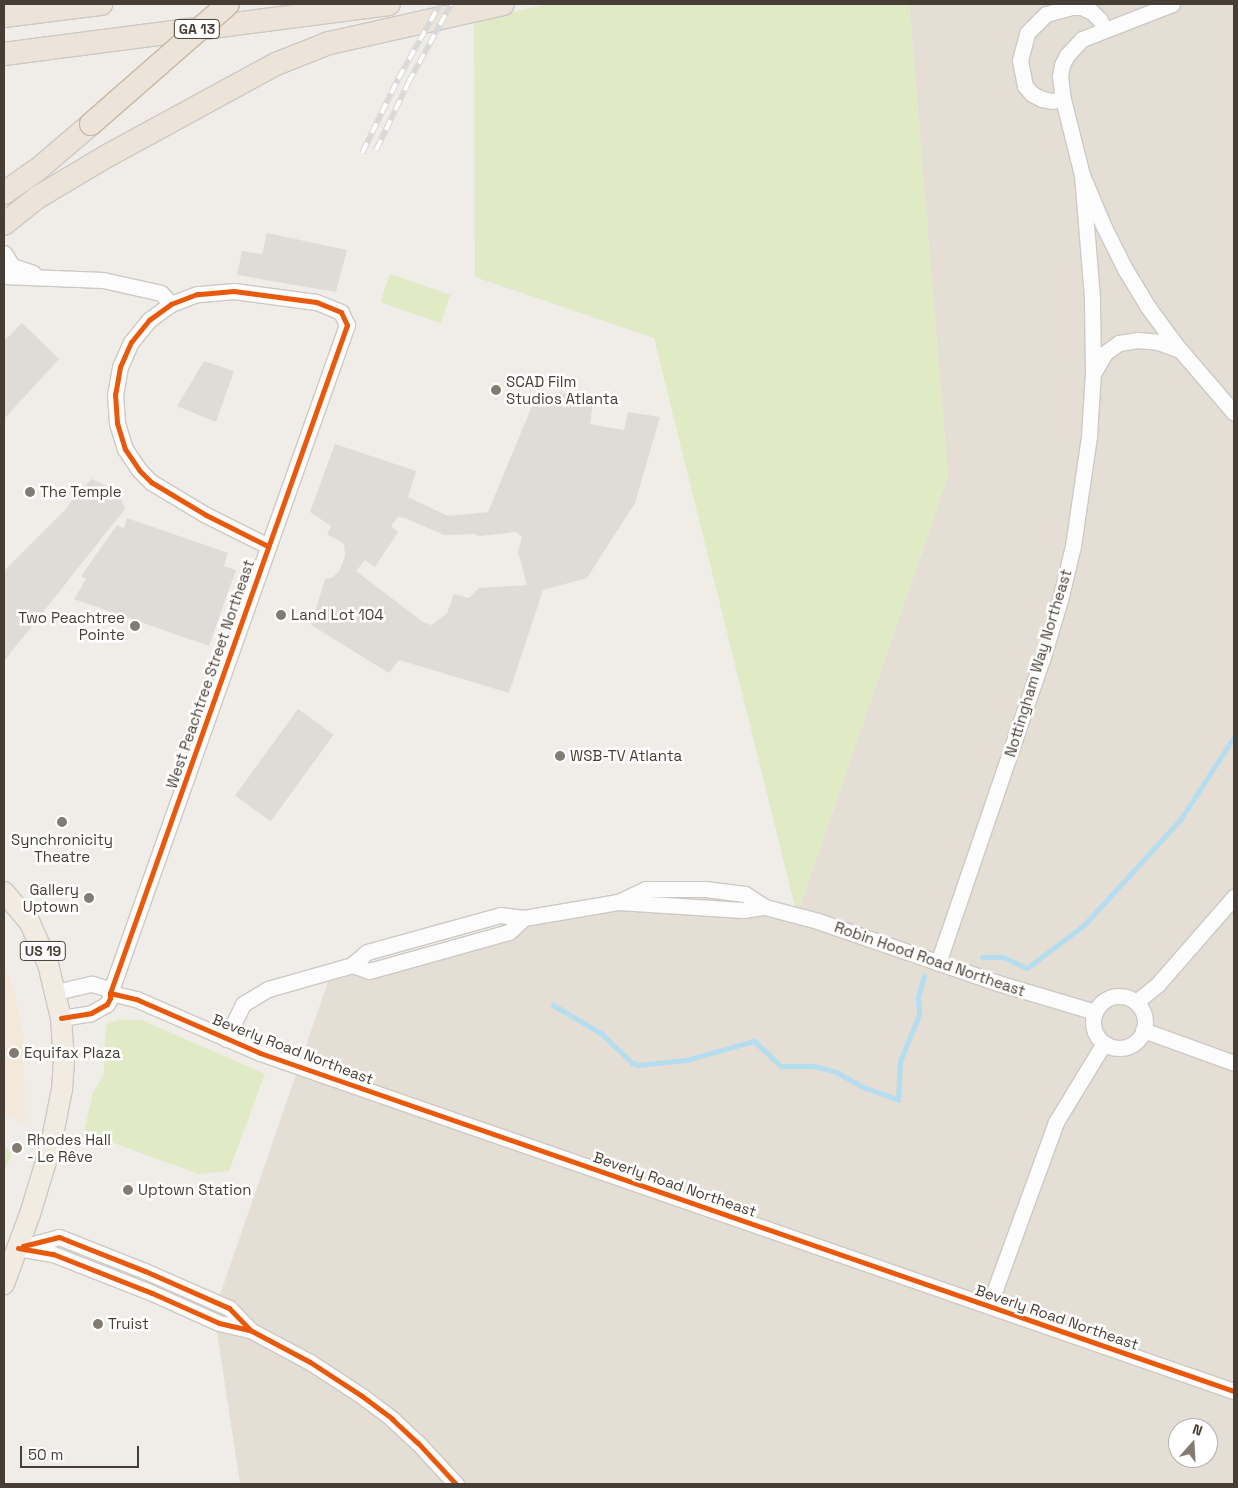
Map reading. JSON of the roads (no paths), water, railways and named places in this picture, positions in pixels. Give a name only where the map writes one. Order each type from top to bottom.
[{"type":"highway","points":[[4,16],[101,4]]},
{"type":"highway","points":[[4,193],[36,171],[92,124],[228,4]]},
{"type":"highway","name":"GA 13","points":[[4,54],[390,4]]},
{"type":"highway","points":[[4,224],[38,197],[106,156],[276,64],[329,43],[503,4]]},
{"type":"main road","name":"US 19","points":[[4,892],[30,923],[42,948],[56,992],[61,1018],[63,1070],[57,1119],[34,1203],[11,1248],[4,1284]]},
{"type":"street","points":[[1172,4],[1082,39],[1067,54],[1060,76],[1063,99],[1082,175],[1104,227],[1125,269],[1148,307],[1180,350],[1234,413]]},
{"type":"street","points":[[1063,99],[1052,101],[1042,99],[1032,94],[1026,86],[1020,60],[1027,33],[1046,14],[1072,7],[1081,7],[1092,12],[1100,20],[1104,30]]},
{"type":"street","name":"Nottingham Way Northeast","points":[[938,963],[1042,660],[1060,600],[1083,491],[1093,373],[1092,297],[1082,175]]},
{"type":"street","points":[[4,253],[12,266],[49,276]]},
{"type":"street","points":[[4,276],[49,276],[103,280],[161,293],[171,304],[150,320],[132,342],[120,367],[115,394],[116,423],[125,449],[140,470],[166,492],[268,546]]},
{"type":"street","points":[[4,289],[49,276]]},
{"type":"street","name":"West Peachtree Street Northeast","points":[[61,1018],[91,1013],[107,1004],[347,325],[346,318],[336,309],[316,302],[217,291],[197,294],[171,304]]},
{"type":"street","points":[[1093,373],[1105,353],[1119,343],[1137,340],[1158,342],[1180,350]]},
{"type":"street","points":[[1136,1002],[1158,984],[1234,897]]},
{"type":"street","name":"Robin Hood Road Northeast","points":[[226,1039],[235,1017],[243,1004],[251,998],[268,989],[352,966],[367,952],[500,915],[524,918],[618,902],[743,910],[765,907],[818,921],[998,983],[1095,1012]]},
{"type":"street","points":[[56,992],[92,984],[106,988],[110,993]]},
{"type":"street","name":"Beverly Road Northeast","points":[[110,993],[136,998],[226,1039],[291,1064],[1234,1391]]},
{"type":"street","points":[[1124,996],[1136,1002],[1144,1015],[1144,1030],[1136,1041],[1130,1045],[1117,1047],[1104,1043],[1094,1029],[1095,1012],[1104,1001],[1110,998],[1124,996]]},
{"type":"street","points":[[1144,1030],[1234,1063]]},
{"type":"street","points":[[989,1306],[1056,1122],[1104,1043]]},
{"type":"street","points":[[11,1248],[53,1254],[152,1293],[219,1323],[250,1330],[310,1362],[362,1396],[418,1443],[456,1484]]},
{"type":"waterway","points":[[982,957],[1003,957],[1027,968],[1084,925],[1180,820],[1234,737]]},
{"type":"waterway","points":[[553,1005],[602,1034],[632,1063],[639,1065],[686,1060],[754,1041],[781,1066],[814,1066],[836,1072],[863,1087],[898,1100],[900,1061],[919,1015],[918,997],[924,976]]},
{"type":"railway","points":[[362,153],[398,79],[440,4]]},
{"type":"railway","points":[[376,150],[408,83],[451,4]]},
{"type":"place","name":"SCAD Film Studios Atlanta","points":[[496,390]]},
{"type":"place","name":"The Temple","points":[[30,492]]},
{"type":"place","name":"Land Lot 104","points":[[281,615]]},
{"type":"place","name":"Two Peachtree Pointe","points":[[135,626]]},
{"type":"place","name":"WSB-TV Atlanta","points":[[560,756]]},
{"type":"place","name":"Synchronicity Theatre","points":[[62,822]]},
{"type":"place","name":"Gallery Uptown","points":[[89,898]]},
{"type":"place","name":"Equifax Plaza","points":[[14,1053]]},
{"type":"place","name":"Rhodes Hall - Le Rêve","points":[[17,1148]]},
{"type":"place","name":"Uptown Station","points":[[128,1190]]},
{"type":"place","name":"Truist","points":[[98,1324]]}]
